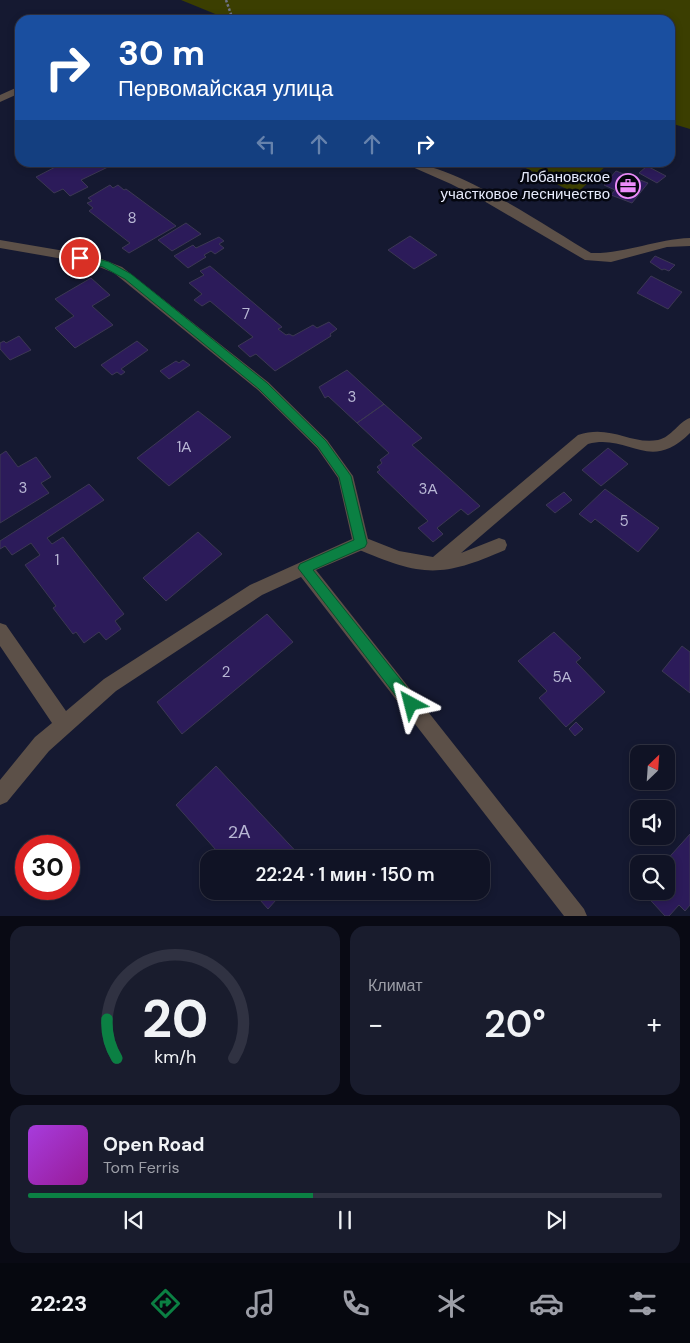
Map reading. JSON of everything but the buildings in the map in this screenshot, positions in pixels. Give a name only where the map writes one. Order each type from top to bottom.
[{"type":"street","points":[[0,100],[15,92]]},
{"type":"street","points":[[419,167],[455,181],[488,198],[589,257],[611,258],[667,242],[690,242]]},
{"type":"street","points":[[0,244],[94,260],[118,270],[263,386],[322,444],[345,476],[361,543]]},
{"type":"street","points":[[435,564],[583,439],[602,435],[653,446],[672,441],[690,424]]},
{"type":"street","points":[[0,795],[42,744],[110,685],[229,606],[283,576],[361,543],[402,560],[435,564],[468,560],[499,545]]},
{"type":"street","points":[[304,568],[577,916]]},
{"type":"street","points":[[0,631],[64,724]]},
{"type":"path","points":[[226,0],[230,15]]},
{"type":"shaded area","points":[[181,0],[690,0],[690,129],[675,124],[675,15],[218,15]]},
{"type":"shaded area","points":[[524,167],[605,167],[576,194]]},
{"type":"place","name":"Лобановское участковое лесничество","points":[[628,186]]},
{"type":"route","points":[[80,258],[106,264],[128,276],[263,386],[322,444],[345,476],[361,543],[304,568],[411,704]]}]
